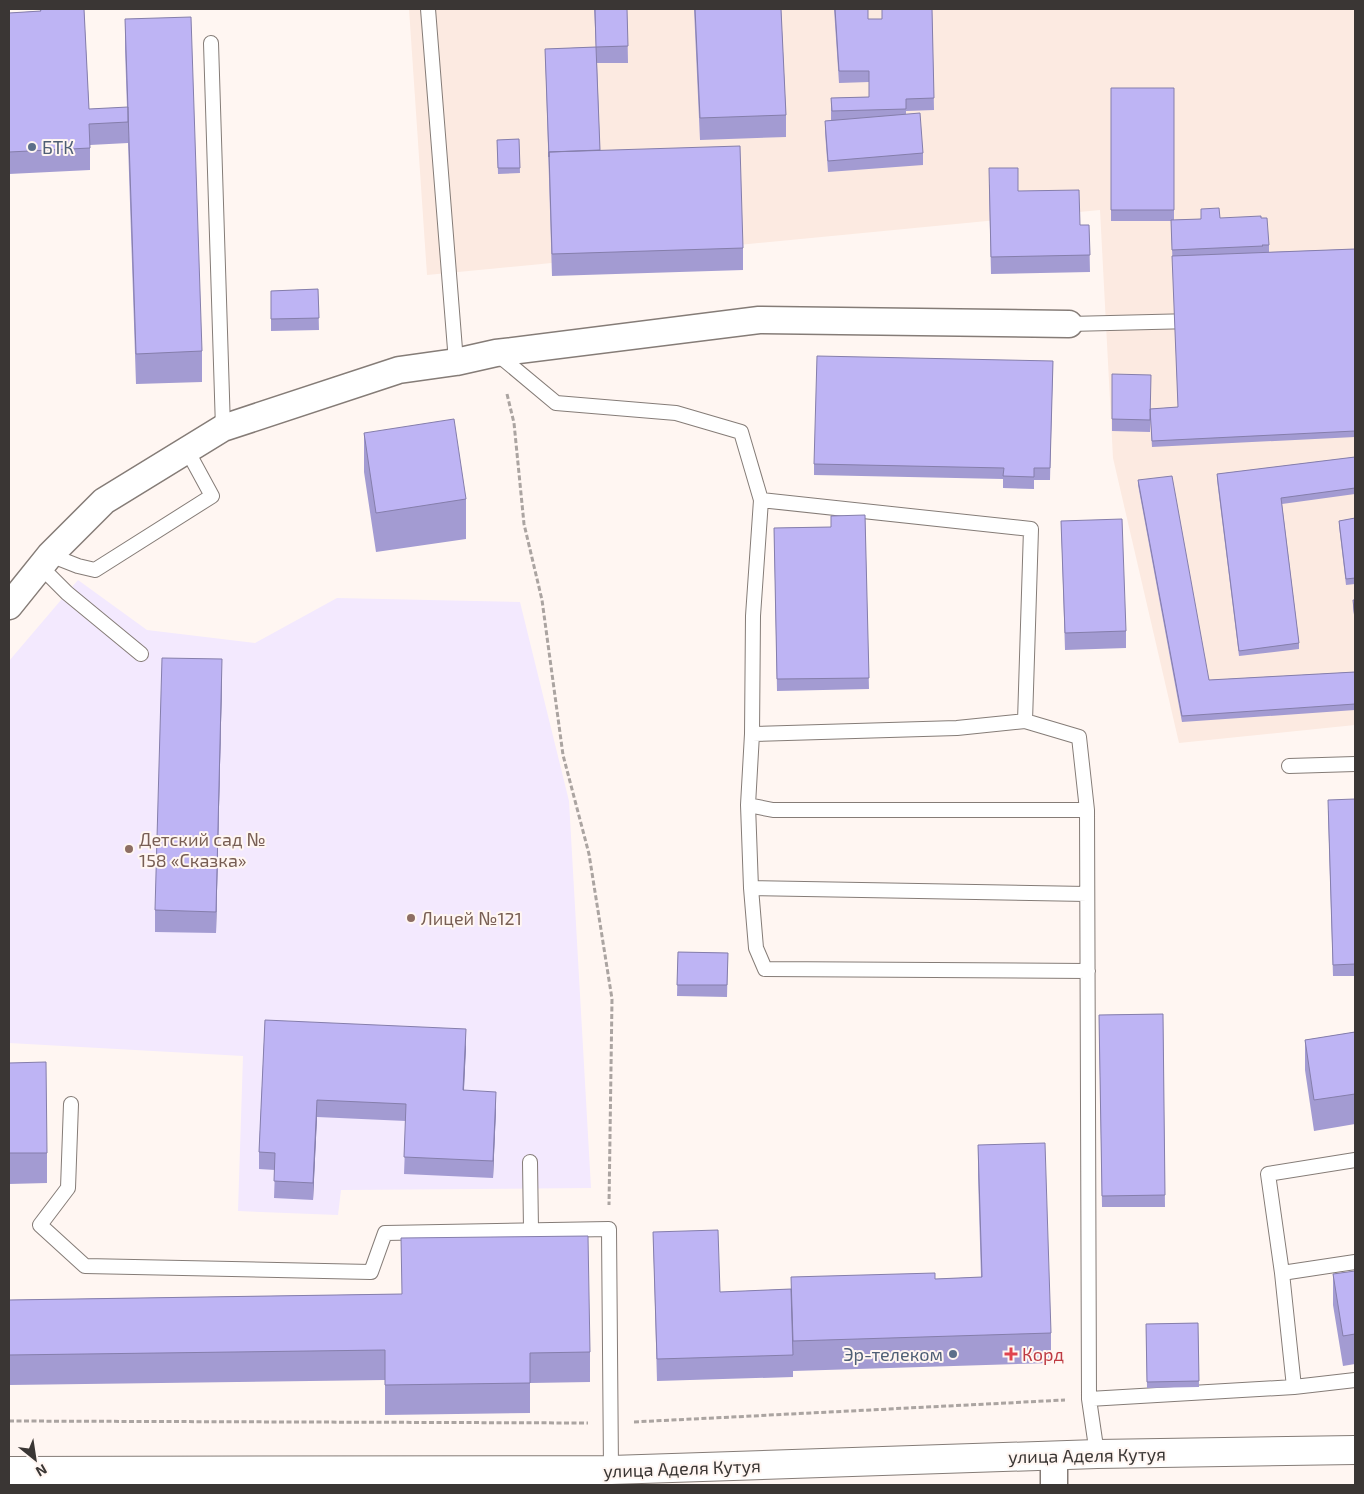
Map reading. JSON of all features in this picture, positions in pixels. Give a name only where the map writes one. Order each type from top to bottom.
[{"type":"main road","name":"улица Аделя Кутуя","points":[[9,1471],[247,1478],[358,1478],[1097,1454],[1355,1450]]},
{"type":"street","points":[[9,606],[46,561],[104,501],[222,428],[399,370],[456,362],[496,353],[759,320],[1069,324]]},
{"type":"street","points":[[1054,1456],[1054,1485]]},
{"type":"lane","points":[[428,9],[456,362]]},
{"type":"lane","points":[[211,43],[222,428]]},
{"type":"lane","points":[[1069,324],[1207,321]]},
{"type":"lane","points":[[496,353],[556,403],[676,413],[741,432],[761,500],[754,616],[752,734],[748,805],[751,888],[756,948],[765,969],[1088,970]]},
{"type":"lane","points":[[46,561],[95,570],[212,496],[187,450]]},
{"type":"lane","points":[[761,500],[1031,529],[1025,721]]},
{"type":"lane","points":[[46,561],[66,593],[141,654]]},
{"type":"lane","points":[[752,734],[957,728],[1025,721],[1079,737],[1087,810],[1089,1399],[1097,1454]]},
{"type":"lane","points":[[1289,766],[1355,764]]},
{"type":"lane","points":[[748,805],[773,810],[1087,810]]},
{"type":"lane","points":[[751,888],[1087,894]]},
{"type":"lane","points":[[71,1104],[68,1188],[40,1225],[85,1266],[371,1272],[385,1234],[531,1229],[609,1229],[611,1470]]},
{"type":"lane","points":[[1294,1387],[1282,1272],[1268,1174],[1355,1160]]},
{"type":"lane","points":[[530,1162],[531,1229]]},
{"type":"lane","points":[[1282,1272],[1355,1262]]},
{"type":"lane","points":[[1089,1399],[1294,1387],[1355,1380]]},
{"type":"path","points":[[496,353],[514,423],[524,524],[542,600],[563,755],[589,854],[612,999],[609,1229]]},
{"type":"path","points":[[9,1421],[610,1423],[1089,1399]]},
{"type":"shaded area","points":[[409,9],[1355,9],[1355,725],[1179,743],[1113,458],[1100,210],[427,275]]},
{"type":"shaded area","name":"Лицей №121","points":[[78,580],[147,630],[255,643],[337,598],[520,602],[569,801],[591,1188],[341,1190],[338,1215],[238,1211],[243,1056],[9,1043],[9,661]]},
{"type":"building","points":[[40,9],[84,9],[89,109],[128,107],[128,122],[89,124],[90,148],[9,152],[9,13],[41,11]]},
{"type":"building","points":[[595,9],[627,9],[628,46],[596,47]]},
{"type":"building","points":[[695,9],[781,9],[786,115],[700,118]]},
{"type":"building","points":[[835,9],[868,9],[868,19],[882,19],[882,9],[932,9],[934,98],[906,99],[906,109],[832,111],[831,98],[869,97],[869,71],[839,71]]},
{"type":"building","points":[[191,17],[202,351],[136,354],[125,19]]},
{"type":"building","points":[[596,47],[600,150],[549,152],[549,157],[545,49]]},
{"type":"building","points":[[1111,88],[1174,88],[1174,210],[1111,210]]},
{"type":"building","points":[[920,113],[923,153],[828,161],[825,121]]},
{"type":"building","points":[[519,139],[520,168],[498,168],[497,140]]},
{"type":"building","points":[[740,146],[743,248],[552,254],[549,152]]},
{"type":"building","points":[[989,168],[1018,168],[1018,191],[1079,190],[1080,225],[1089,225],[1090,255],[991,257]]},
{"type":"building","points":[[1219,208],[1220,218],[1261,216],[1261,218],[1267,218],[1269,245],[1172,250],[1171,220],[1201,219],[1201,209]]},
{"type":"building","points":[[1355,249],[1355,431],[1152,441],[1150,409],[1178,407],[1172,256]]},
{"type":"building","points":[[318,289],[319,318],[271,319],[271,291]]},
{"type":"building","points":[[817,356],[1053,361],[1050,468],[1034,468],[1034,477],[1003,476],[1004,468],[814,464]]},
{"type":"building","points":[[1112,374],[1151,375],[1150,420],[1112,419]]},
{"type":"building","points":[[454,419],[466,499],[376,513],[364,433]]},
{"type":"building","points":[[1355,457],[1355,488],[1281,498],[1299,643],[1239,651],[1217,474]]},
{"type":"building","points":[[1172,476],[1209,680],[1355,672],[1355,704],[1182,716],[1138,480]]},
{"type":"building","points":[[865,515],[869,678],[777,679],[774,528],[831,527],[831,516]]},
{"type":"building","points":[[1355,518],[1355,578],[1346,579],[1339,521]]},
{"type":"building","points":[[1122,519],[1126,631],[1065,633],[1061,521]]},
{"type":"building","points":[[1353,600],[1355,600],[1355,619]]},
{"type":"building","points":[[162,658],[222,659],[216,912],[155,910]]},
{"type":"building","points":[[1355,799],[1355,964],[1333,965],[1328,800]]},
{"type":"building","points":[[678,952],[728,953],[727,985],[677,985]]},
{"type":"building","points":[[1163,1014],[1165,1195],[1102,1196],[1099,1015]]},
{"type":"building","points":[[265,1020],[466,1029],[463,1090],[496,1092],[493,1161],[404,1157],[406,1104],[317,1100],[313,1183],[274,1181],[275,1153],[259,1152]]},
{"type":"building","points":[[1355,1032],[1355,1094],[1314,1100],[1305,1040]]},
{"type":"building","points":[[46,1062],[47,1153],[9,1153],[9,1063]]},
{"type":"building","points":[[1045,1143],[1051,1333],[793,1341],[791,1277],[935,1273],[935,1279],[982,1277],[978,1145]]},
{"type":"building","points":[[718,1230],[720,1292],[791,1289],[793,1355],[657,1359],[653,1232]]},
{"type":"building","points":[[588,1236],[590,1352],[530,1353],[530,1383],[385,1385],[385,1350],[9,1355],[9,1300],[402,1294],[401,1238]]},
{"type":"building","points":[[1355,1271],[1355,1334],[1343,1336],[1333,1274]]},
{"type":"building","points":[[1198,1323],[1199,1381],[1147,1382],[1146,1324]]},
{"type":"place","name":"БТК","points":[[32,147]]},
{"type":"place","name":"Детский сад № 158 «Сказка»","points":[[129,849]]},
{"type":"place","name":"Лицей №121","points":[[411,918]]},
{"type":"place","name":"Эр-телеком","points":[[953,1354]]},
{"type":"place","name":"Корд","points":[[1011,1354]]}]
